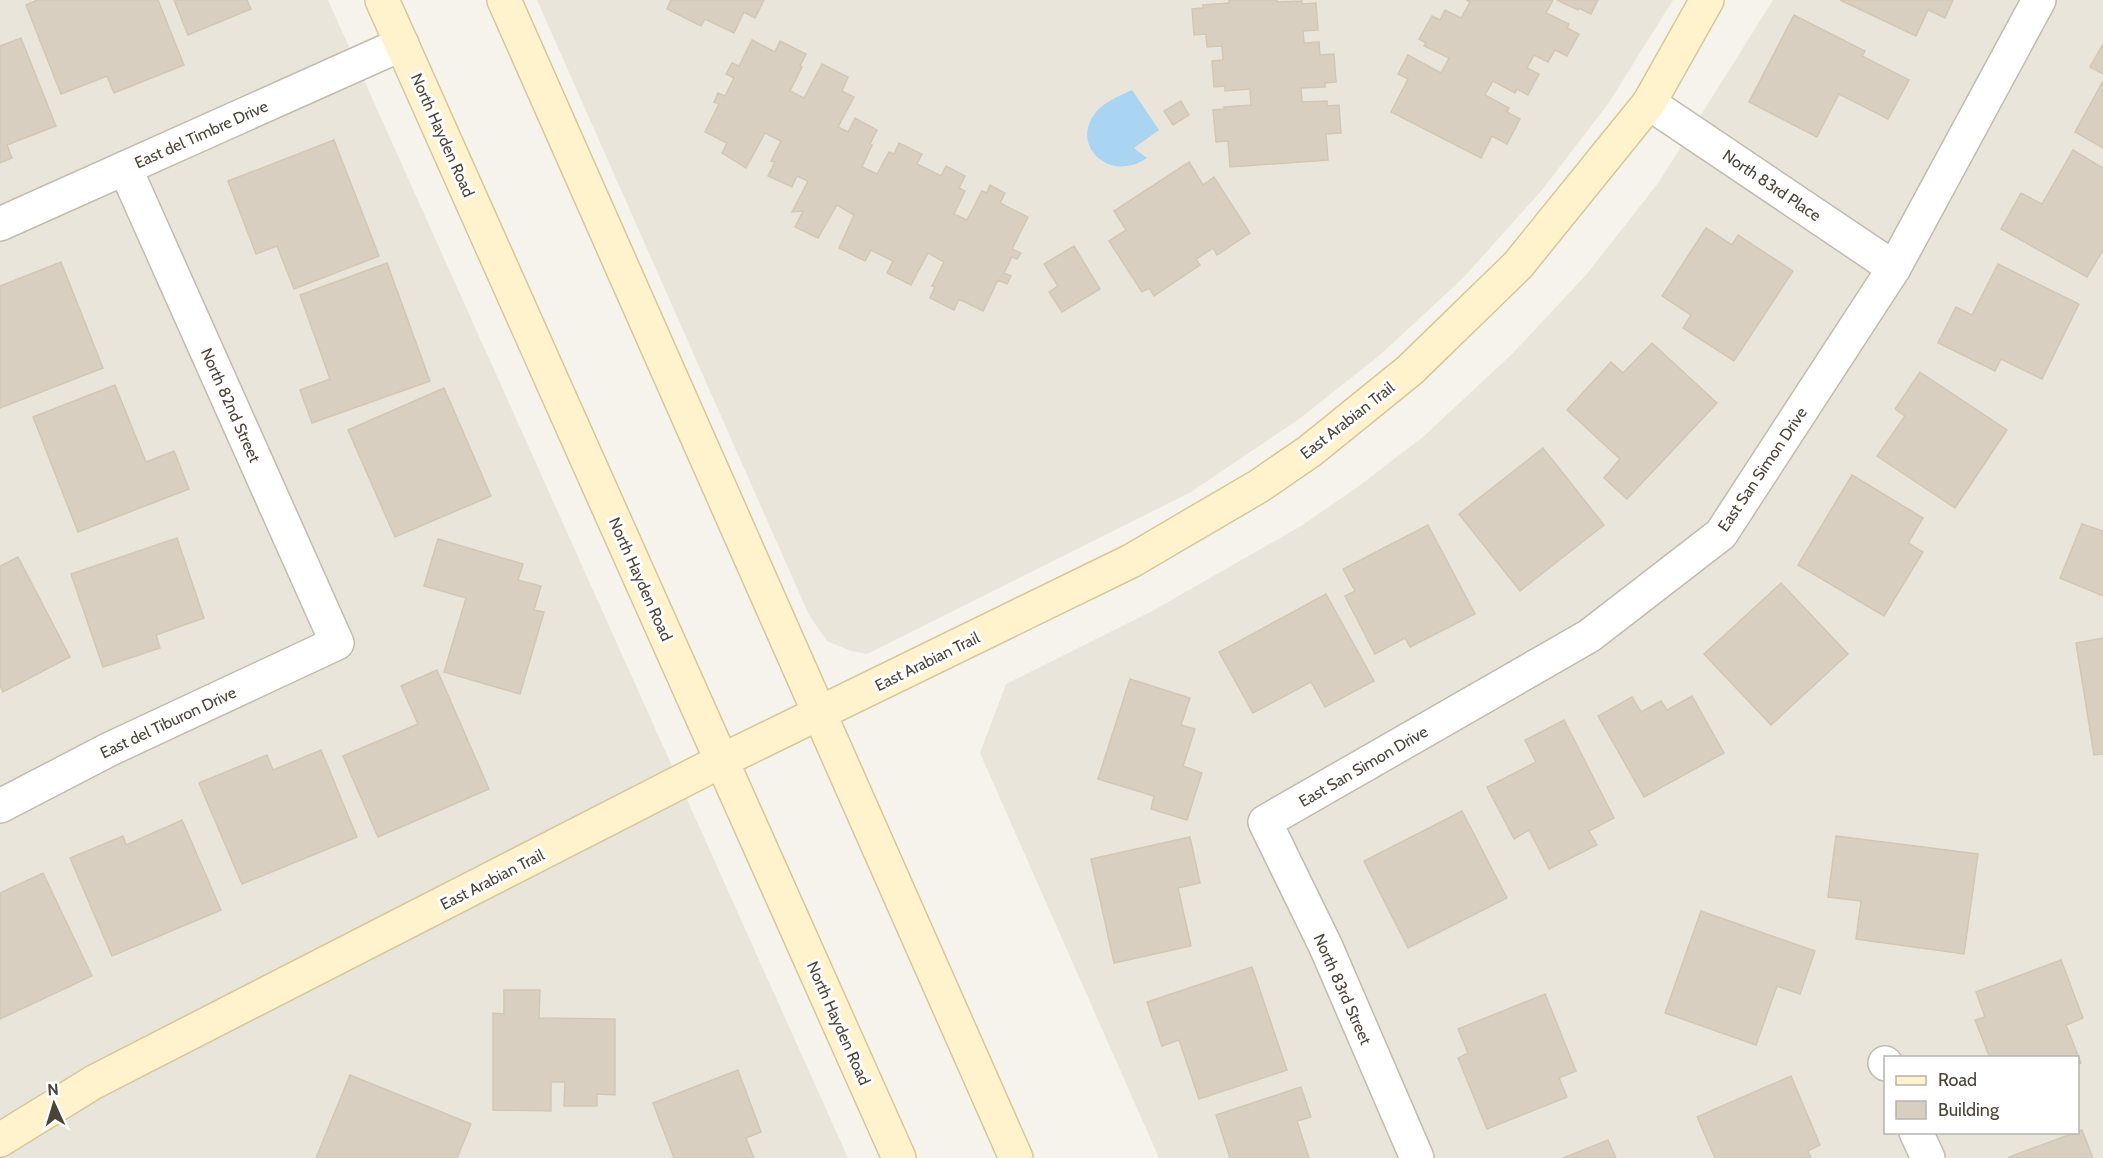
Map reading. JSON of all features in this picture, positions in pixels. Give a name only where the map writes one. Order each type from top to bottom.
[{"type":"main road","name":"North Hayden Road","points":[[382,0],[899,1158]]},
{"type":"main road","points":[[504,0],[1016,1158]]},
{"type":"main road","name":"East Arabian Trail","points":[[0,1140],[94,1082],[722,761],[1131,561],[1259,486],[1310,451],[1410,370],[1518,265],[1649,103],[1707,0]]},
{"type":"street","name":"East San Simon Drive","points":[[1265,822],[1589,636],[1721,534],[1894,268],[2039,0]]},
{"type":"street","name":"East del Timbre Drive","points":[[0,224],[402,44]]},
{"type":"street","name":"North 83rd Place","points":[[1649,103],[1894,268]]},
{"type":"street","name":"North 82nd Street","points":[[125,168],[338,643]]},
{"type":"street","name":"East del Tiburon Drive","points":[[0,806],[110,749],[338,643]]},
{"type":"street","name":"North 83rd Street","points":[[1265,822],[1326,947],[1417,1158]]},
{"type":"street","points":[[1917,1134],[1928,1158]]},
{"type":"shaded area","points":[[0,0],[328,0],[848,1158],[0,1158]]},
{"type":"shaded area","points":[[537,0],[1673,0],[1608,104],[1542,190],[1464,277],[1380,355],[1299,419],[1191,492],[867,654],[851,651],[827,641],[809,615]]},
{"type":"shaded area","points":[[1773,0],[2103,0],[2103,1158],[1159,1158],[980,753],[1006,684],[1154,610],[1301,526],[1359,486],[1424,436],[1512,354],[1586,275],[1659,182]]},
{"type":"water","points":[[1132,90],[1159,130],[1134,148],[1147,158],[1133,165],[1107,164],[1091,148],[1087,137],[1089,125],[1103,105]]},
{"type":"building","points":[[37,0],[158,0],[184,65],[114,93],[107,76],[61,94],[26,5]]},
{"type":"building","points":[[174,0],[247,0],[251,9],[188,35]]},
{"type":"building","points":[[671,0],[764,0],[755,18],[744,12],[734,33],[705,19],[701,26],[667,9]]},
{"type":"building","points":[[1229,0],[1316,3],[1318,30],[1303,31],[1304,43],[1319,42],[1320,55],[1334,54],[1336,82],[1325,83],[1325,87],[1301,88],[1302,102],[1327,101],[1327,106],[1339,105],[1341,133],[1326,134],[1328,160],[1230,167],[1228,141],[1216,142],[1213,110],[1251,105],[1250,89],[1225,91],[1225,86],[1214,87],[1212,61],[1223,60],[1222,46],[1207,47],[1206,34],[1194,35],[1192,9],[1203,8],[1203,5],[1229,3]]},
{"type":"building","points":[[1466,0],[1553,0],[1546,13],[1569,24],[1567,28],[1579,34],[1567,56],[1555,50],[1548,62],[1534,55],[1527,68],[1539,74],[1528,95],[1517,89],[1515,93],[1493,81],[1485,95],[1509,108],[1507,112],[1520,119],[1507,144],[1492,136],[1481,158],[1391,112],[1408,79],[1398,74],[1408,55],[1441,73],[1449,58],[1424,46],[1426,43],[1419,39],[1432,16],[1440,20],[1445,10],[1461,18],[1470,2]]},
{"type":"building","points":[[1557,0],[1598,0],[1591,14]]},
{"type":"building","points":[[1840,0],[1953,0],[1945,18],[1928,10],[1916,36]]},
{"type":"building","points":[[1794,15],[1865,51],[1862,56],[1909,80],[1888,119],[1839,94],[1817,137],[1749,102]]},
{"type":"building","points":[[21,38],[56,126],[7,145],[12,158],[0,163],[0,46]]},
{"type":"building","points":[[752,40],[775,52],[780,41],[806,54],[790,91],[804,98],[822,64],[848,77],[842,91],[854,97],[838,127],[848,132],[855,118],[877,130],[862,167],[877,174],[889,152],[894,154],[899,143],[922,154],[917,164],[941,176],[946,166],[965,176],[959,188],[965,191],[954,214],[967,220],[982,191],[987,193],[990,185],[1005,193],[1000,203],[1028,217],[1012,249],[1021,253],[1017,259],[1012,257],[1004,273],[1011,276],[1007,284],[998,280],[983,311],[959,299],[954,310],[930,298],[935,287],[932,286],[944,262],[928,253],[911,285],[887,273],[893,261],[871,250],[865,261],[839,248],[854,215],[837,205],[818,238],[795,227],[803,211],[792,212],[808,181],[797,176],[792,187],[768,176],[775,162],[771,161],[781,141],[765,133],[746,168],[722,153],[727,143],[705,132],[719,104],[714,102],[718,93],[725,96],[734,78],[726,74],[732,63],[739,66]]},
{"type":"building","points":[[2103,44],[2103,74],[2090,67]]},
{"type":"building","points":[[2103,81],[2103,148],[2075,132]]},
{"type":"building","points":[[1181,101],[1189,115],[1173,125],[1164,111]]},
{"type":"building","points":[[334,140],[379,256],[294,289],[277,246],[256,254],[228,181]]},
{"type":"building","points":[[2073,150],[2103,168],[2103,250],[2087,277],[2001,229],[2021,193],[2042,204]]},
{"type":"building","points":[[1189,162],[1203,185],[1214,177],[1250,233],[1217,255],[1213,248],[1196,259],[1200,265],[1154,296],[1149,288],[1142,292],[1109,241],[1126,230],[1114,211]]},
{"type":"building","points":[[1706,228],[1732,245],[1738,235],[1793,271],[1734,361],[1683,328],[1691,315],[1662,296]]},
{"type":"building","points":[[1074,246],[1100,289],[1062,312],[1049,292],[1058,286],[1044,264]]},
{"type":"building","points":[[61,262],[103,368],[0,408],[0,286]]},
{"type":"building","points":[[387,263],[430,381],[312,423],[300,390],[330,379],[300,295]]},
{"type":"building","points":[[1998,264],[2079,304],[2042,379],[2001,359],[1995,371],[1938,343],[1956,307],[1972,315]]},
{"type":"building","points":[[1652,343],[1717,403],[1627,499],[1604,478],[1620,459],[1567,410],[1611,362],[1623,373]]},
{"type":"building","points":[[1920,372],[2007,430],[1955,508],[1877,456],[1905,416],[1895,409]]},
{"type":"building","points":[[115,385],[146,462],[174,451],[189,489],[78,532],[33,417]]},
{"type":"building","points":[[444,388],[491,496],[395,537],[348,430]]},
{"type":"building","points":[[1543,448],[1604,525],[1520,591],[1459,514]]},
{"type":"building","points":[[1852,475],[1923,518],[1908,543],[1923,552],[1884,616],[1798,565]]},
{"type":"building","points":[[2082,524],[2103,531],[2103,596],[2060,578]]},
{"type":"building","points":[[1428,525],[1475,614],[1410,647],[1405,638],[1375,654],[1345,596],[1355,591],[1343,569]]},
{"type":"building","points":[[177,538],[204,618],[156,635],[160,648],[103,667],[71,574]]},
{"type":"building","points":[[438,539],[523,564],[518,580],[541,586],[534,610],[544,612],[520,694],[444,672],[466,598],[424,586]]},
{"type":"building","points":[[18,557],[70,657],[3,692],[0,686],[0,566]]},
{"type":"building","points":[[1781,583],[1848,654],[1771,725],[1704,654]]},
{"type":"building","points":[[1326,594],[1374,681],[1325,707],[1311,682],[1253,713],[1219,652]]},
{"type":"building","points":[[2103,638],[2103,754],[2094,755],[2076,643]]},
{"type":"building","points":[[437,670],[489,789],[378,837],[343,756],[418,724],[401,686]]},
{"type":"building","points":[[1130,679],[1190,698],[1181,725],[1195,729],[1183,766],[1202,773],[1187,820],[1151,809],[1154,796],[1098,779]]},
{"type":"building","points":[[1692,696],[1724,753],[1644,797],[1598,716],[1632,697],[1641,712],[1661,701],[1667,710]]},
{"type":"building","points":[[1564,720],[1614,818],[1589,831],[1597,845],[1549,869],[1529,830],[1514,839],[1487,787],[1536,762],[1525,740]]},
{"type":"building","points":[[321,750],[357,837],[242,884],[199,783],[267,755],[273,770]]},
{"type":"building","points":[[1462,811],[1507,898],[1408,948],[1364,861]]},
{"type":"building","points":[[182,820],[221,910],[112,956],[70,858],[123,836],[126,845]]},
{"type":"building","points":[[1836,836],[1978,854],[1964,954],[1856,939],[1861,901],[1828,897]]},
{"type":"building","points":[[1190,837],[1200,883],[1178,888],[1191,946],[1114,963],[1091,859]]},
{"type":"building","points":[[43,873],[92,976],[0,1019],[0,893]]},
{"type":"building","points":[[1701,911],[1815,951],[1800,994],[1777,986],[1756,1045],[1665,1013]]},
{"type":"building","points":[[2061,960],[2083,1018],[2066,1025],[2078,1056],[1989,1056],[1975,1020],[1985,1017],[1976,992]]},
{"type":"building","points":[[1252,967],[1287,1070],[1199,1099],[1179,1040],[1162,1046],[1147,1002]]},
{"type":"building","points":[[504,990],[540,990],[539,1018],[615,1019],[615,1095],[597,1094],[597,1106],[564,1106],[565,1082],[551,1082],[551,1111],[493,1110],[493,1013],[504,1014]]},
{"type":"building","points":[[1545,994],[1576,1071],[1559,1078],[1567,1097],[1487,1129],[1458,1058],[1468,1053],[1458,1029]]},
{"type":"building","points":[[738,1070],[761,1132],[746,1138],[754,1158],[674,1158],[653,1103]]},
{"type":"building","points":[[350,1075],[471,1124],[457,1158],[316,1158]]},
{"type":"building","points":[[1791,1076],[1820,1145],[1808,1151],[1811,1158],[1715,1158],[1697,1117]]},
{"type":"building","points":[[1301,1087],[1311,1117],[1297,1121],[1309,1158],[1230,1158],[1216,1115]]},
{"type":"building","points":[[2082,1130],[2093,1158],[2009,1158],[2071,1134],[2079,1134]]},
{"type":"building","points":[[1608,1140],[1616,1158],[1563,1158]]}]
